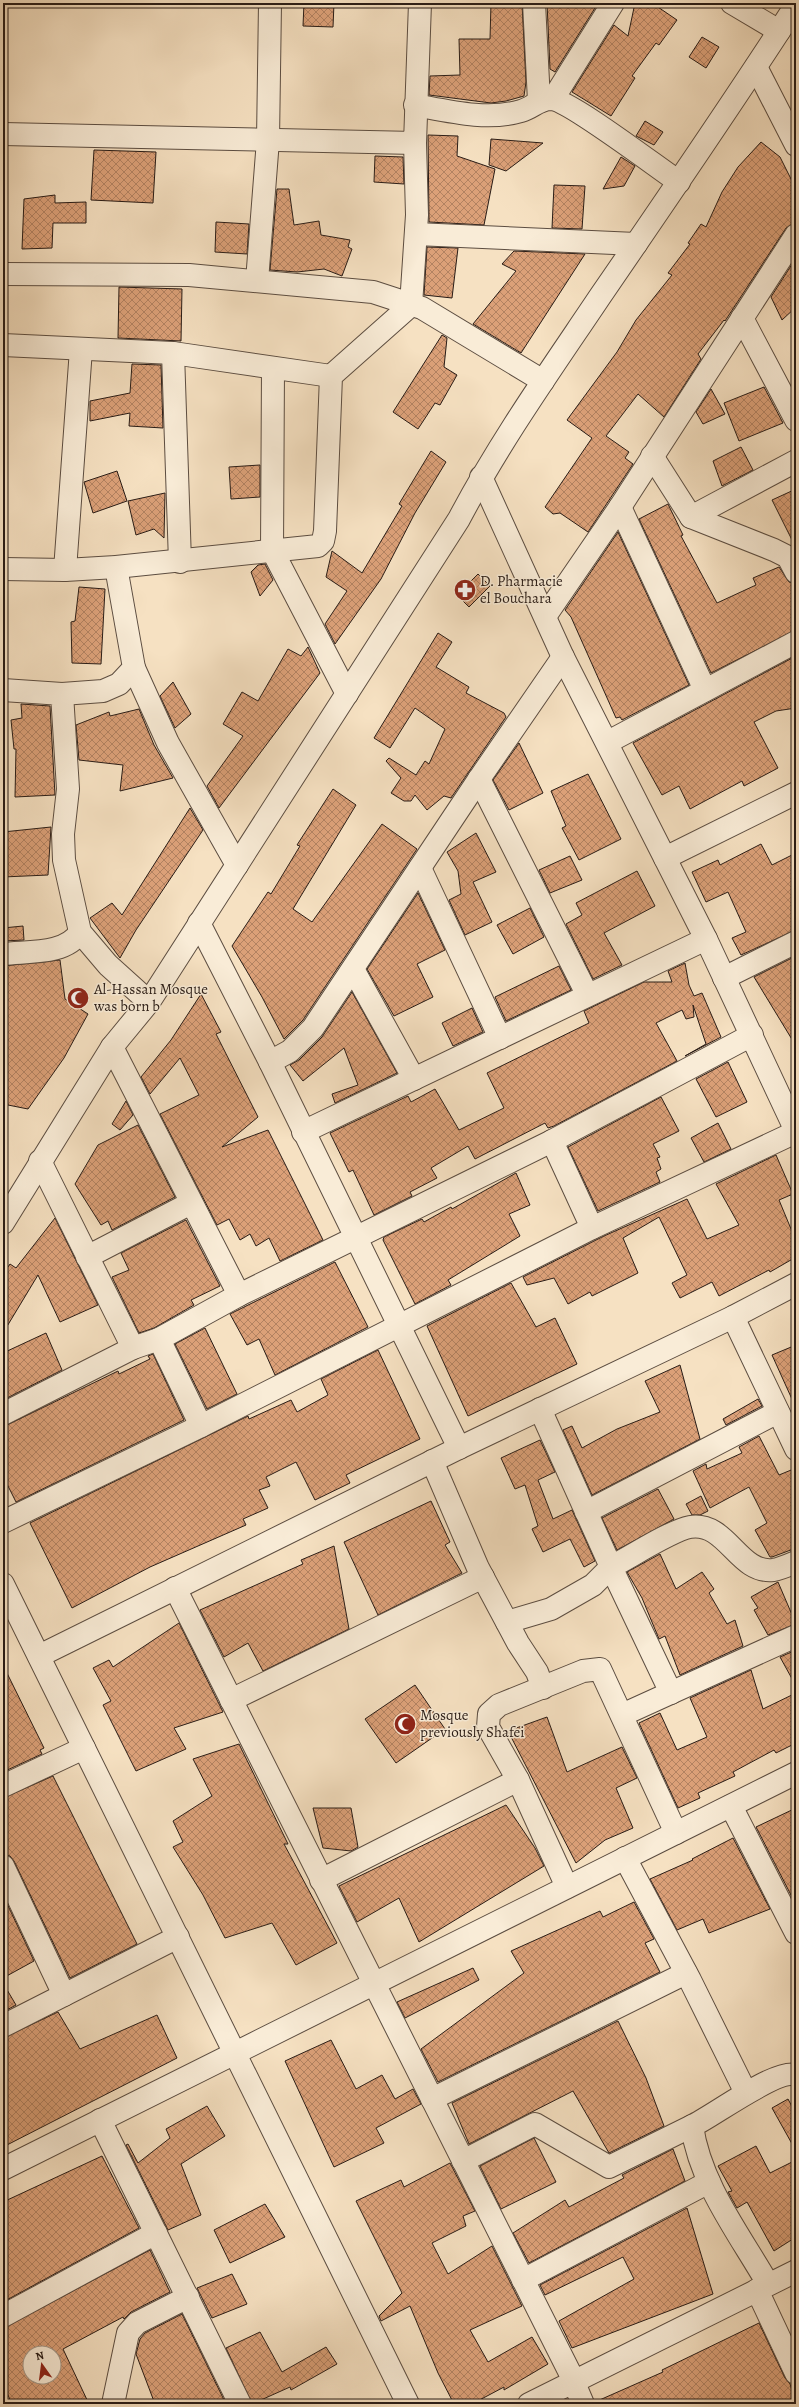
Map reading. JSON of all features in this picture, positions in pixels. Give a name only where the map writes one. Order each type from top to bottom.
[{"type":"street","points":[[257,282],[268,140],[270,3]]},
{"type":"street","points":[[3,569],[65,570],[180,562],[272,550],[318,546],[324,541],[332,376],[411,305],[416,234],[415,105],[420,3]]},
{"type":"street","points":[[534,3],[546,100]]},
{"type":"street","points":[[415,105],[458,113],[482,115],[521,111],[546,100],[613,3]]},
{"type":"street","points":[[732,3],[779,31]]},
{"type":"street","points":[[3,1223],[112,1047],[149,1002],[198,923],[347,694],[459,519],[481,477],[543,381],[756,68],[796,5]]},
{"type":"street","points":[[756,68],[796,145]]},
{"type":"street","points":[[546,100],[575,109],[679,182]]},
{"type":"street","points":[[3,134],[415,143]]},
{"type":"street","points":[[416,234],[636,244]]},
{"type":"street","points":[[546,615],[620,507],[796,236]]},
{"type":"street","points":[[3,274],[189,275],[373,292],[422,308],[543,381]]},
{"type":"street","points":[[742,318],[796,420]]},
{"type":"street","points":[[3,345],[173,353],[332,376]]},
{"type":"street","points":[[65,570],[81,349]]},
{"type":"street","points":[[173,353],[180,562]]},
{"type":"street","points":[[273,368],[272,550],[347,694]]},
{"type":"street","points":[[652,456],[690,518],[774,550],[788,557],[796,572]]},
{"type":"street","points":[[690,518],[796,460]]},
{"type":"street","points":[[3,1522],[202,1426],[592,1228],[796,1132],[706,939],[608,742],[563,657],[546,615],[481,477]]},
{"type":"street","points":[[620,507],[705,690]]},
{"type":"street","points":[[116,567],[134,668],[168,743],[237,865]]},
{"type":"street","points":[[608,742],[796,642]]},
{"type":"street","points":[[270,1062],[302,1041],[353,969],[479,779],[563,657]]},
{"type":"street","points":[[3,690],[62,694],[103,691],[119,684],[134,668]]},
{"type":"street","points":[[62,694],[68,789],[63,834],[64,860],[80,932],[108,965],[149,1002]]},
{"type":"street","points":[[479,779],[587,994]]},
{"type":"street","points":[[665,858],[796,793]]},
{"type":"street","points":[[420,868],[500,1038]]},
{"type":"street","points":[[198,923],[270,1062],[398,1327],[459,1448]]},
{"type":"street","points":[[3,954],[59,948],[75,940],[80,932]]},
{"type":"street","points":[[303,1132],[500,1038],[587,994],[706,939]]},
{"type":"street","points":[[724,978],[796,942]]},
{"type":"street","points":[[353,969],[414,1079]]},
{"type":"street","points":[[3,1414],[132,1348],[159,1339],[239,1296],[552,1141],[752,1035]]},
{"type":"street","points":[[112,1047],[239,1296]]},
{"type":"street","points":[[552,1141],[592,1228]]},
{"type":"street","points":[[40,1161],[132,1348]]},
{"type":"street","points":[[87,1257],[191,1203]]},
{"type":"street","points":[[38,1656],[432,1461],[733,1317],[796,1284]]},
{"type":"street","points":[[733,1317],[796,1450]]},
{"type":"street","points":[[159,1339],[202,1426]]},
{"type":"street","points":[[540,1409],[611,1567],[671,1693]]},
{"type":"street","points":[[586,1512],[778,1412]]},
{"type":"street","points":[[432,1461],[483,1577],[507,1622],[537,1672],[543,1688]]},
{"type":"street","points":[[507,1622],[551,1609],[593,1585],[611,1567],[690,1527],[710,1529],[728,1541],[753,1566],[772,1570],[796,1562]]},
{"type":"street","points":[[231,1700],[483,1577]]},
{"type":"street","points":[[176,1588],[373,1984],[523,2280],[583,2404]]},
{"type":"street","points":[[4,1591],[178,1937],[408,2404]]},
{"type":"street","points":[[622,1715],[796,1636]]},
{"type":"street","points":[[567,1887],[518,1780],[488,1727],[489,1714],[499,1705],[583,1671],[600,1669],[676,1833]]},
{"type":"street","points":[[3,1786],[84,1748]]},
{"type":"street","points":[[3,2169],[796,1773]]},
{"type":"street","points":[[321,1880],[518,1780]]},
{"type":"street","points":[[731,1806],[793,1919]]},
{"type":"street","points":[[625,1858],[686,1973],[746,2092]]},
{"type":"street","points":[[3,1866],[64,1995]]},
{"type":"street","points":[[3,2026],[178,1937]]},
{"type":"street","points":[[432,2099],[686,1973]]},
{"type":"street","points":[[463,2160],[535,2124],[609,2167],[692,2126],[746,2092],[780,2078],[796,2075]]},
{"type":"street","points":[[100,2120],[240,2404]]},
{"type":"street","points":[[692,2126],[694,2140],[709,2182],[763,2287],[796,2373]]},
{"type":"street","points":[[523,2280],[709,2182]]},
{"type":"street","points":[[3,2316],[156,2233]]},
{"type":"street","points":[[530,2404],[796,2271]]},
{"type":"street","points":[[113,2404],[128,2333],[137,2323],[188,2297]]},
{"type":"building","points":[[304,3],[334,3],[333,27],[303,26]]},
{"type":"building","points":[[491,3],[522,3],[526,82],[524,96],[491,103],[429,95],[430,76],[460,75],[459,39],[490,39]]},
{"type":"building","points":[[547,3],[596,3],[595,8],[555,72],[550,69]]},
{"type":"building","points":[[635,3],[652,3],[677,20],[659,45],[656,43],[632,76],[635,78],[611,116],[572,92],[614,25],[628,36]]},
{"type":"building","points":[[702,37],[719,47],[706,68],[689,57]]},
{"type":"building","points":[[645,121],[663,132],[654,145],[636,136]]},
{"type":"building","points":[[428,135],[458,136],[457,156],[495,169],[484,225],[429,222]]},
{"type":"building","points":[[491,139],[543,143],[506,171],[489,165]]},
{"type":"building","points":[[761,142],[780,157],[796,189],[796,223],[786,228],[725,321],[724,320],[698,354],[701,359],[664,417],[638,394],[606,436],[629,452],[625,458],[633,464],[588,532],[560,513],[553,514],[545,507],[592,438],[567,420],[617,352],[636,320],[672,275],[668,273],[690,244],[688,243],[701,224],[706,227],[722,192],[738,167]]},
{"type":"building","points":[[94,150],[156,152],[153,203],[91,200]]},
{"type":"building","points":[[375,156],[403,157],[404,184],[374,182]]},
{"type":"building","points":[[621,157],[635,166],[624,186],[603,189]]},
{"type":"building","points":[[554,185],[585,186],[582,229],[552,228]]},
{"type":"building","points":[[277,189],[289,189],[294,225],[319,221],[321,235],[350,240],[348,247],[352,249],[342,276],[324,269],[297,272],[270,270]]},
{"type":"building","points":[[55,195],[55,203],[86,202],[86,223],[53,223],[52,248],[22,249],[24,199]]},
{"type":"building","points":[[216,222],[249,224],[247,254],[215,252]]},
{"type":"building","points":[[427,247],[458,248],[452,298],[424,295]]},
{"type":"building","points":[[514,251],[585,254],[521,353],[473,324],[516,271],[502,264]]},
{"type":"building","points":[[796,258],[796,307],[782,320],[771,297]]},
{"type":"building","points":[[119,287],[182,289],[181,341],[118,338]]},
{"type":"building","points":[[442,335],[447,338],[444,367],[457,375],[440,405],[435,403],[418,429],[393,412]]},
{"type":"building","points":[[132,364],[161,365],[163,428],[129,426],[130,413],[90,421],[90,401],[130,393]]},
{"type":"building","points":[[764,387],[783,423],[739,441],[724,403]]},
{"type":"building","points":[[711,389],[725,414],[703,424],[696,412]]},
{"type":"building","points":[[741,447],[753,470],[722,486],[713,461]]},
{"type":"building","points":[[431,451],[446,462],[415,513],[381,579],[335,644],[325,624],[347,591],[326,577],[332,551],[362,573],[402,506],[399,504]]},
{"type":"building","points":[[260,465],[260,497],[231,499],[229,467]]},
{"type":"building","points":[[117,471],[127,501],[93,513],[84,482]]},
{"type":"building","points":[[796,489],[796,548],[772,500]]},
{"type":"building","points":[[165,493],[164,538],[154,529],[136,535],[128,501]]},
{"type":"building","points":[[668,504],[683,535],[681,536],[717,603],[756,585],[753,578],[779,567],[789,582],[796,584],[796,630],[711,673],[639,519]]},
{"type":"building","points":[[618,532],[689,685],[622,720],[620,717],[616,718],[571,617],[565,610]]},
{"type":"building","points":[[265,564],[273,580],[260,596],[251,572],[258,565]]},
{"type":"building","points":[[478,574],[490,586],[469,607],[457,595]]},
{"type":"building","points":[[79,587],[105,589],[101,664],[72,663],[71,622],[75,621]]},
{"type":"building","points":[[438,633],[452,642],[436,667],[469,687],[466,693],[504,713],[506,717],[451,798],[444,796],[427,810],[415,795],[411,801],[404,801],[391,793],[401,778],[386,761],[389,758],[416,775],[425,761],[429,764],[445,729],[415,708],[390,748],[374,738]]},
{"type":"building","points":[[308,647],[320,673],[219,808],[207,786],[243,736],[223,724],[242,692],[258,701],[288,649],[301,656]]},
{"type":"building","points":[[796,656],[796,708],[776,711],[754,722],[778,768],[744,786],[742,781],[690,809],[679,786],[662,795],[633,743]]},
{"type":"building","points":[[173,682],[191,714],[175,728],[160,696]]},
{"type":"building","points":[[21,704],[50,706],[55,795],[15,797],[16,749],[14,749],[11,720],[22,718]]},
{"type":"building","points":[[139,709],[154,745],[173,778],[120,791],[123,765],[79,760],[76,725],[109,712],[110,716]]},
{"type":"building","points":[[519,743],[543,793],[509,810],[493,780]]},
{"type":"building","points":[[588,774],[621,839],[579,860],[562,828],[566,826],[551,791]]},
{"type":"building","points":[[333,789],[356,805],[293,909],[312,922],[382,824],[417,849],[303,1020],[284,1039],[262,997],[232,946],[268,892],[271,894],[300,846],[297,845]]},
{"type":"building","points":[[190,808],[203,830],[136,930],[120,958],[90,918],[112,903],[122,915]]},
{"type":"building","points":[[51,827],[48,875],[3,877],[3,832]]},
{"type":"building","points":[[476,833],[496,872],[473,882],[492,922],[465,935],[449,900],[461,894],[458,871],[447,852]]},
{"type":"building","points":[[761,844],[772,865],[796,853],[796,930],[741,955],[732,938],[746,932],[728,892],[706,902],[692,872],[718,860],[720,865]]},
{"type":"building","points":[[570,856],[582,880],[550,893],[539,870]]},
{"type":"building","points":[[637,871],[655,906],[604,933],[622,965],[593,979],[566,924],[582,915],[576,903]]},
{"type":"building","points":[[418,893],[445,950],[417,964],[433,997],[394,1016],[367,969]]},
{"type":"building","points":[[530,908],[544,937],[513,954],[497,925]]},
{"type":"building","points":[[23,926],[24,940],[3,941],[3,928]]},
{"type":"building","points":[[796,956],[796,1046],[754,977]]},
{"type":"building","points":[[60,960],[65,999],[88,1014],[64,1058],[28,1109],[3,1104],[3,966]]},
{"type":"building","points":[[685,963],[689,985],[694,996],[702,993],[721,1037],[685,1056],[706,1044],[693,1005],[694,1017],[686,1019],[682,1010],[656,1023],[677,1061],[554,1126],[548,1128],[545,1123],[475,1159],[468,1146],[431,1168],[437,1178],[410,1192],[412,1196],[374,1215],[353,1170],[349,1172],[330,1133],[408,1096],[411,1102],[435,1089],[459,1130],[504,1108],[487,1073],[589,1023],[584,1011],[644,982],[672,982],[668,971]]},
{"type":"building","points":[[559,966],[571,990],[506,1021],[495,997]]},
{"type":"building","points":[[352,992],[397,1073],[335,1103],[332,1094],[358,1085],[344,1048],[303,1081],[290,1065],[299,1060],[322,1037]]},
{"type":"building","points":[[201,994],[221,1032],[216,1034],[258,1117],[222,1147],[268,1130],[323,1240],[280,1261],[269,1238],[256,1246],[250,1234],[240,1240],[229,1219],[217,1225],[160,1114],[199,1095],[180,1058],[150,1094],[141,1077],[171,1040]]},
{"type":"building","points":[[472,1008],[483,1032],[453,1046],[442,1023]]},
{"type":"building","points":[[728,1062],[747,1102],[716,1117],[696,1079]]},
{"type":"building","points":[[661,1097],[679,1131],[653,1144],[660,1157],[657,1158],[661,1169],[656,1172],[660,1182],[598,1211],[568,1147]]},
{"type":"building","points":[[126,1101],[133,1115],[120,1130],[112,1124]]},
{"type":"building","points":[[718,1123],[731,1149],[704,1162],[691,1138]]},
{"type":"building","points":[[138,1125],[175,1197],[112,1230],[108,1221],[101,1225],[75,1184],[98,1145]]},
{"type":"building","points":[[776,1155],[793,1194],[779,1200],[796,1241],[796,1257],[770,1272],[769,1270],[719,1296],[712,1282],[680,1298],[672,1283],[687,1275],[659,1217],[623,1238],[638,1273],[592,1296],[590,1292],[568,1304],[554,1278],[527,1285],[523,1277],[604,1236],[687,1199],[707,1239],[739,1225],[716,1184]]},
{"type":"building","points":[[516,1173],[530,1205],[509,1214],[520,1236],[448,1280],[451,1285],[415,1304],[383,1240],[384,1237],[422,1219],[424,1222],[451,1207],[452,1209]]},
{"type":"building","points":[[55,1218],[98,1305],[60,1322],[38,1275],[3,1333],[3,1274],[10,1264],[16,1268]]},
{"type":"building","points":[[186,1220],[220,1286],[191,1300],[194,1305],[154,1328],[139,1333],[112,1277],[129,1270],[121,1253]]},
{"type":"building","points":[[335,1262],[368,1327],[275,1375],[259,1339],[247,1345],[230,1314]]},
{"type":"building","points":[[511,1283],[536,1327],[555,1318],[577,1364],[468,1416],[427,1326]]},
{"type":"building","points":[[205,1328],[237,1394],[207,1409],[175,1344]]},
{"type":"building","points":[[46,1333],[62,1370],[7,1398],[3,1391],[3,1353]]},
{"type":"building","points":[[796,1345],[796,1408],[772,1355]]},
{"type":"building","points":[[378,1350],[420,1439],[346,1475],[350,1483],[315,1500],[296,1462],[266,1477],[270,1486],[259,1490],[268,1508],[243,1519],[246,1525],[150,1567],[72,1608],[30,1523],[248,1416],[249,1419],[291,1400],[297,1412],[328,1395],[321,1379]]},
{"type":"building","points":[[153,1354],[184,1420],[16,1502],[3,1476],[3,1427],[118,1371],[119,1374],[150,1359],[148,1356]]},
{"type":"building","points":[[680,1365],[700,1439],[592,1495],[563,1430],[572,1426],[582,1448],[617,1429],[660,1412],[645,1381]]},
{"type":"building","points":[[758,1399],[762,1406],[726,1425],[723,1419]]},
{"type":"building","points":[[759,1436],[779,1475],[796,1468],[796,1548],[772,1557],[770,1557],[755,1530],[767,1523],[749,1487],[710,1508],[693,1471],[706,1464],[707,1469],[742,1453],[739,1447]]},
{"type":"building","points":[[540,1440],[555,1472],[538,1480],[553,1519],[572,1510],[595,1561],[584,1567],[570,1539],[543,1552],[532,1529],[538,1526],[525,1485],[515,1489],[501,1458]]},
{"type":"building","points":[[658,1489],[674,1519],[617,1550],[602,1518]]},
{"type":"building","points":[[701,1496],[708,1511],[700,1515],[692,1515],[686,1504]]},
{"type":"building","points":[[431,1501],[450,1542],[445,1545],[462,1573],[378,1615],[344,1542]]},
{"type":"building","points":[[334,1546],[349,1629],[263,1671],[248,1643],[224,1657],[200,1610],[303,1564],[301,1560]]},
{"type":"building","points":[[660,1554],[676,1589],[702,1572],[714,1589],[709,1593],[727,1624],[735,1620],[743,1646],[680,1675],[665,1636],[659,1639],[642,1598],[627,1572]]},
{"type":"building","points":[[778,1582],[796,1624],[768,1635],[754,1610],[758,1608],[751,1597]]},
{"type":"building","points":[[179,1623],[223,1712],[174,1728],[186,1749],[136,1771],[103,1705],[111,1701],[93,1668],[109,1660],[113,1667]]},
{"type":"building","points":[[796,1650],[796,1686],[780,1657]]},
{"type":"building","points":[[3,1665],[44,1748],[40,1750],[42,1754],[3,1772]]},
{"type":"building","points":[[751,1670],[763,1709],[796,1693],[796,1743],[776,1753],[774,1750],[733,1772],[735,1776],[698,1793],[700,1798],[678,1808],[639,1723],[660,1713],[677,1750],[707,1737],[690,1698]]},
{"type":"building","name":"Mosque previously Shafei","points":[[415,1685],[445,1729],[396,1763],[365,1719]]},
{"type":"building","points":[[547,1717],[567,1772],[622,1747],[637,1778],[616,1788],[633,1828],[605,1840],[576,1863],[508,1731]]},
{"type":"building","points":[[239,1744],[288,1844],[284,1844],[337,1943],[296,1965],[272,1923],[225,1938],[203,1895],[173,1847],[183,1842],[173,1821],[212,1796],[193,1759]]},
{"type":"building","points":[[53,1776],[137,1944],[70,1978],[14,1861],[10,1856],[3,1854],[3,1798]]},
{"type":"building","points":[[506,1805],[535,1848],[544,1866],[419,1942],[399,1898],[357,1922],[339,1886]]},
{"type":"building","points":[[313,1808],[351,1808],[358,1847],[351,1851],[323,1848]]},
{"type":"building","points":[[796,1808],[796,1896],[792,1897],[756,1827]]},
{"type":"building","points":[[733,1838],[770,1909],[709,1933],[703,1919],[677,1930],[650,1879],[693,1860],[692,1859]]},
{"type":"building","points":[[3,1895],[34,1961],[3,1978]]},
{"type":"building","points":[[634,1902],[654,1939],[645,1943],[660,1972],[438,2082],[421,2049],[524,1973],[511,1951],[600,1911],[603,1917]]},
{"type":"building","points":[[473,1968],[479,1980],[405,2018],[397,2002]]},
{"type":"building","points":[[3,1983],[16,2005],[3,2012]]},
{"type":"building","points":[[58,2012],[80,2049],[157,2015],[177,2058],[3,2147],[3,2038]]},
{"type":"building","points":[[618,2021],[646,2078],[664,2126],[609,2153],[573,2091],[469,2144],[452,2103]]},
{"type":"building","points":[[331,2040],[356,2089],[382,2075],[395,2099],[413,2089],[421,2104],[376,2128],[384,2143],[334,2167],[285,2061]]},
{"type":"building","points":[[788,2099],[796,2114],[796,2151],[772,2108]]},
{"type":"building","points":[[207,2106],[225,2136],[181,2164],[201,2215],[168,2230],[126,2145],[128,2144],[138,2163],[170,2138],[166,2129]]},
{"type":"building","points":[[534,2138],[556,2182],[501,2209],[480,2166]]},
{"type":"building","points":[[756,2146],[770,2173],[796,2160],[796,2237],[774,2251],[747,2202],[737,2208],[728,2192],[732,2191],[718,2166]]},
{"type":"building","points":[[673,2149],[685,2181],[529,2263],[513,2233],[565,2200],[569,2207],[624,2178],[622,2175]]},
{"type":"building","points":[[102,2156],[139,2228],[3,2302],[3,2202]]},
{"type":"building","points":[[450,2163],[475,2211],[463,2216],[466,2226],[432,2243],[448,2274],[492,2246],[522,2306],[470,2330],[488,2362],[532,2337],[548,2364],[504,2390],[504,2387],[472,2404],[454,2404],[438,2373],[410,2306],[381,2321],[379,2316],[402,2293],[356,2201],[401,2180],[404,2187]]},
{"type":"building","points":[[265,2204],[285,2237],[230,2263],[214,2230]]},
{"type":"building","points":[[687,2208],[713,2294],[572,2348],[559,2321],[634,2279],[623,2257],[545,2295],[540,2285]]},
{"type":"building","points":[[150,2250],[170,2292],[131,2312],[124,2319],[123,2317],[63,2349],[89,2404],[12,2404],[3,2384],[3,2328]]},
{"type":"building","points":[[232,2274],[247,2304],[212,2318],[197,2288]]},
{"type":"building","points":[[182,2314],[226,2404],[155,2404],[136,2354],[140,2339],[145,2333]]},
{"type":"building","points":[[759,2323],[785,2378],[790,2384],[795,2400],[786,2404],[595,2404],[595,2402],[663,2372],[662,2370]]},
{"type":"building","points":[[260,2332],[282,2372],[326,2347],[337,2364],[291,2390],[290,2387],[252,2404],[226,2348]]},
{"type":"place","name":"D. Pharmacie el Bouchara","points":[[465,590]]},
{"type":"place","name":"Al-Hassan Mosque was born b","points":[[78,998]]},
{"type":"place","name":"Mosque previously Shafei","points":[[405,1724]]}]
